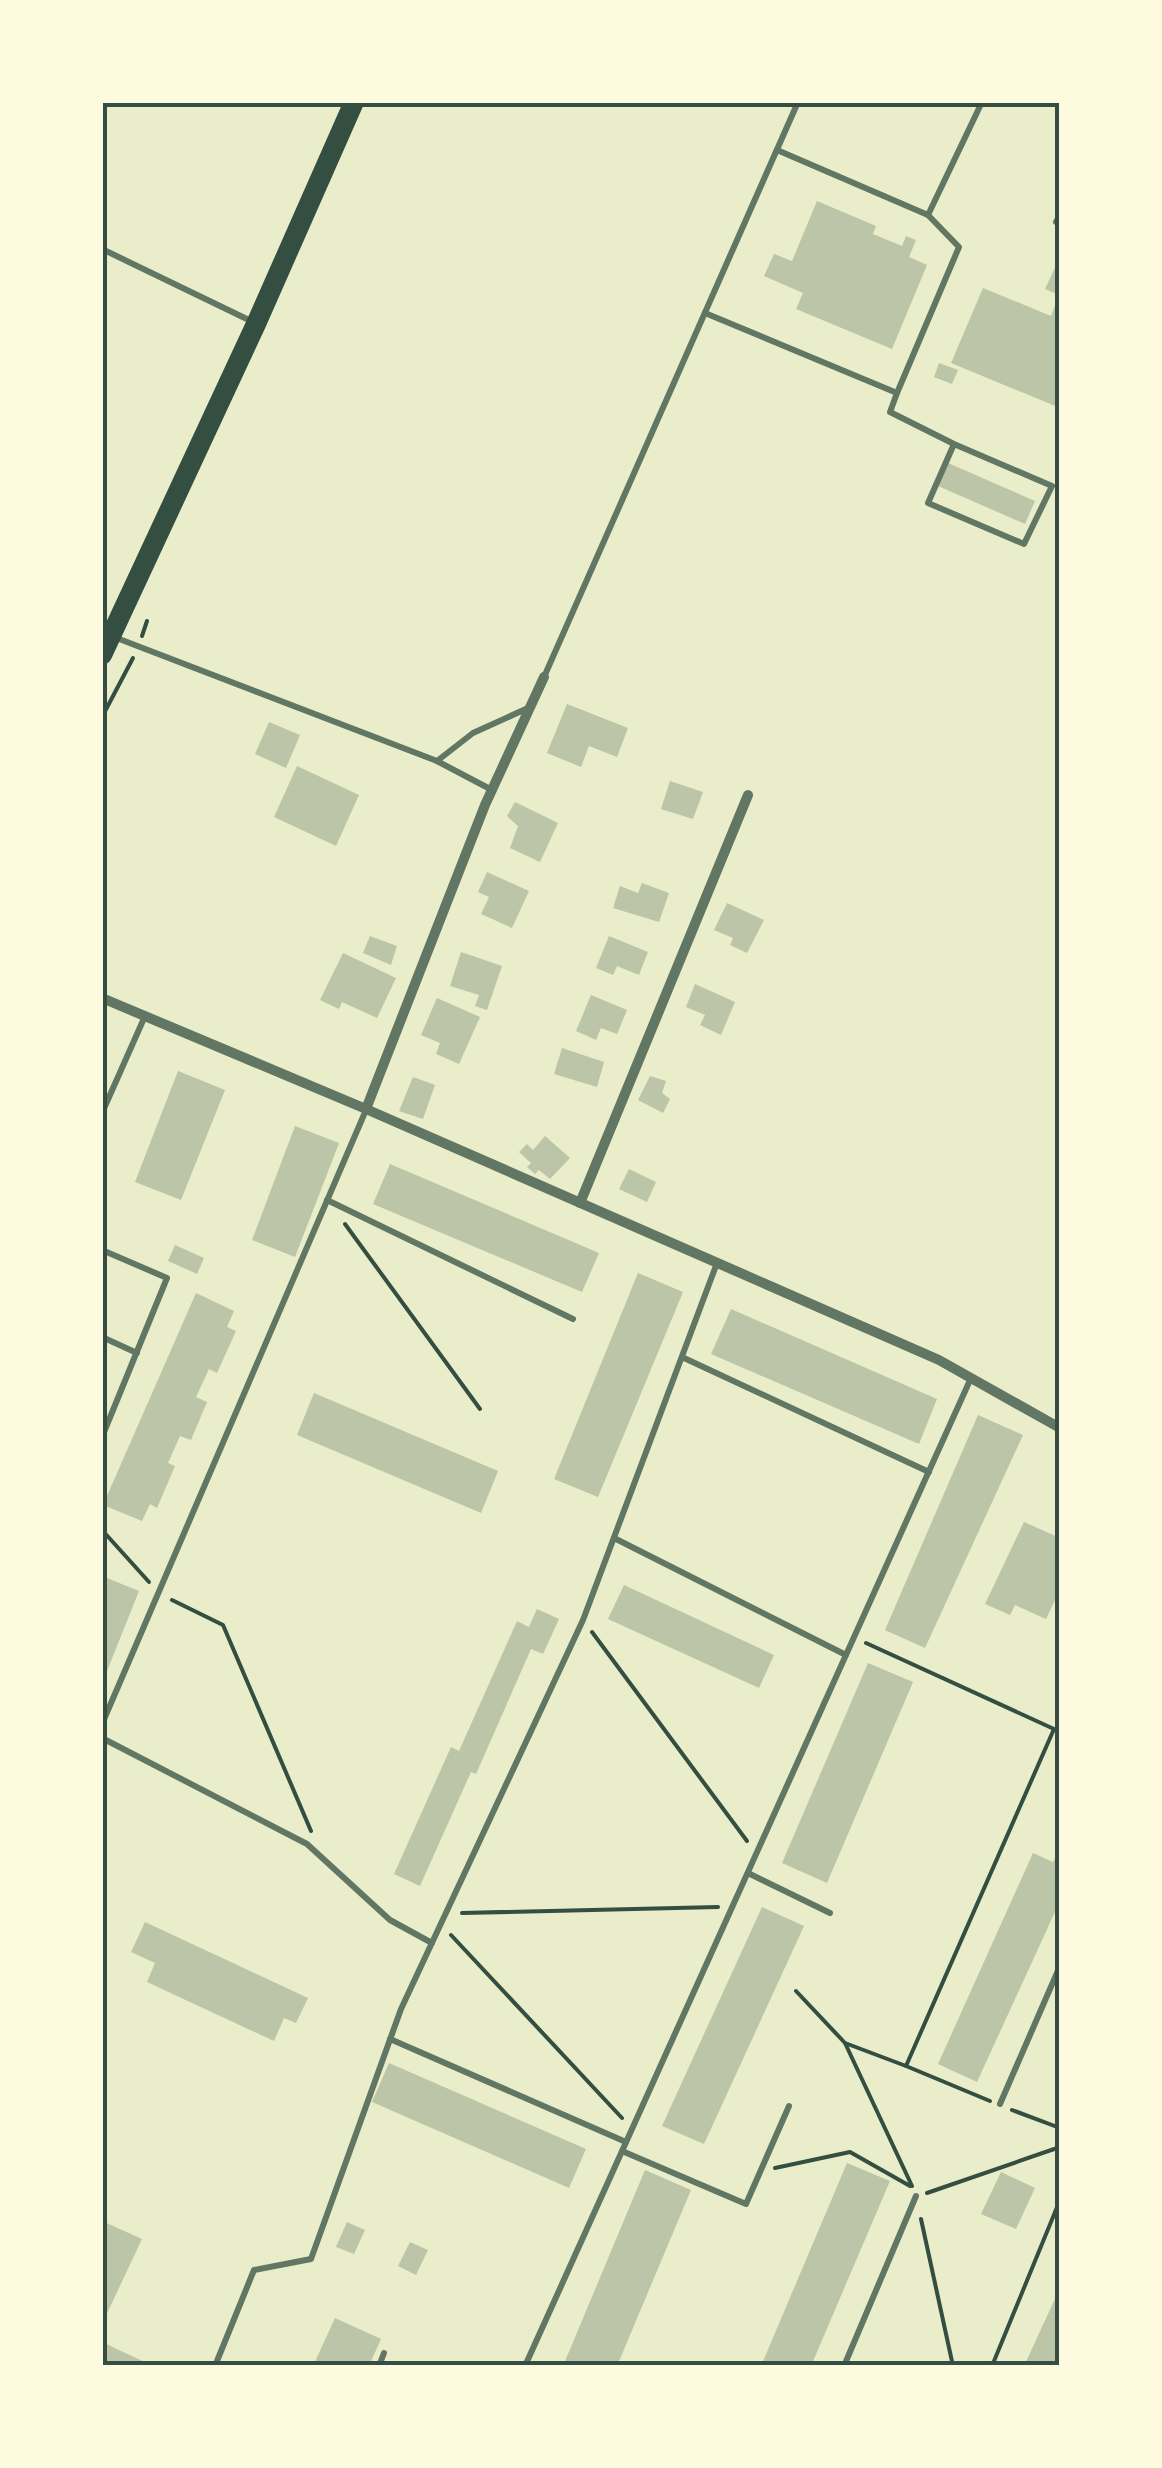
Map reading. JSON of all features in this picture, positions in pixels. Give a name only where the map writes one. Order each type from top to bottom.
[{"type":"main road","points":[[108,646],[354,102]]},
{"type":"street","points":[[366,1109],[492,790],[544,677]]},
{"type":"street","points":[[580,1203],[748,795]]},
{"type":"street","points":[[102,998],[939,1360],[1060,1428]]},
{"type":"lane","points":[[544,677],[798,102]]},
{"type":"lane","points":[[928,216],[982,102]]},
{"type":"lane","points":[[777,150],[928,216],[959,247],[890,412],[1052,486],[1024,544],[928,504],[954,444]]},
{"type":"lane","points":[[1060,215],[1056,222],[1060,224]]},
{"type":"lane","points":[[102,249],[256,324]]},
{"type":"lane","points":[[705,313],[898,392]]},
{"type":"lane","points":[[108,646],[138,647],[437,762],[492,790]]},
{"type":"lane","points":[[437,762],[473,733],[530,708]]},
{"type":"lane","points":[[102,1114],[145,1016]]},
{"type":"lane","points":[[102,1724],[366,1109]]},
{"type":"lane","points":[[327,1200],[573,1319]]},
{"type":"lane","points":[[102,1250],[167,1278],[102,1437]]},
{"type":"lane","points":[[215,2366],[254,2270],[311,2259],[390,2039],[583,1620],[717,1263]]},
{"type":"lane","points":[[102,1338],[136,1352]]},
{"type":"lane","points":[[684,1358],[928,1472]]},
{"type":"lane","points":[[525,2366],[971,1378]]},
{"type":"lane","points":[[614,1538],[846,1655]]},
{"type":"lane","points":[[102,1738],[307,1844],[390,1920],[432,1943]]},
{"type":"lane","points":[[748,1873],[830,1913]]},
{"type":"lane","points":[[1000,2104],[1060,1966]]},
{"type":"lane","points":[[390,2039],[746,2204],[788,2106]]},
{"type":"lane","points":[[844,2366],[916,2196]]},
{"type":"lane","points":[[378,2366],[384,2353]]},
{"type":"path","points":[[102,717],[148,621]]},
{"type":"path","points":[[327,1200],[480,1409]]},
{"type":"path","points":[[102,1530],[159,1593],[223,1625],[323,1858]]},
{"type":"path","points":[[583,1620],[756,1853]]},
{"type":"path","points":[[854,1637],[1054,1729],[1060,1736]]},
{"type":"path","points":[[906,2066],[1054,1729]]},
{"type":"path","points":[[446,1913],[732,1907]]},
{"type":"path","points":[[441,1924],[632,2129]]},
{"type":"path","points":[[796,1992],[845,2044],[916,2196],[953,2366]]},
{"type":"path","points":[[845,2044],[1060,2128]]},
{"type":"path","points":[[916,2196],[1060,2147]]},
{"type":"path","points":[[760,2171],[850,2152],[912,2187]]},
{"type":"path","points":[[992,2366],[1060,2200]]},
{"type":"building","points":[[817,201],[876,226],[873,234],[902,246],[906,236],[916,240],[909,257],[927,265],[892,349],[796,309],[803,293],[764,276],[774,254],[792,261]]},
{"type":"building","points":[[1060,257],[1060,408],[951,363],[983,288],[1051,316],[1059,295],[1045,289]]},
{"type":"building","points":[[939,363],[958,370],[952,384],[934,377]]},
{"type":"building","points":[[948,463],[1035,501],[1025,524],[938,486]]},
{"type":"building","points":[[567,704],[628,728],[617,757],[589,746],[581,767],[547,753]]},
{"type":"building","points":[[269,722],[300,735],[286,768],[255,754]]},
{"type":"building","points":[[297,766],[359,795],[336,846],[274,817]]},
{"type":"building","points":[[670,781],[703,792],[693,819],[661,809]]},
{"type":"building","points":[[515,802],[558,823],[540,862],[510,848],[518,826],[507,816]]},
{"type":"building","points":[[487,872],[529,891],[512,928],[481,914],[489,897],[478,892]]},
{"type":"building","points":[[642,883],[669,893],[659,922],[613,908],[620,886],[638,893]]},
{"type":"building","points":[[727,903],[764,920],[747,953],[730,945],[733,938],[714,930]]},
{"type":"building","points":[[370,936],[397,946],[391,965],[363,953]]},
{"type":"building","points":[[609,936],[648,952],[639,975],[617,966],[613,975],[596,968]]},
{"type":"building","points":[[461,952],[502,966],[487,1010],[475,1006],[479,995],[450,986]]},
{"type":"building","points":[[343,953],[396,978],[377,1018],[342,1002],[339,1009],[320,1000]]},
{"type":"building","points":[[695,984],[735,1002],[721,1035],[700,1025],[705,1015],[686,1007]]},
{"type":"building","points":[[591,995],[627,1010],[617,1034],[601,1028],[596,1040],[576,1031]]},
{"type":"building","points":[[437,998],[480,1017],[459,1064],[436,1054],[440,1043],[421,1035]]},
{"type":"building","points":[[562,1048],[604,1062],[597,1087],[554,1074]]},
{"type":"building","points":[[178,1071],[225,1090],[181,1200],[135,1182]]},
{"type":"building","points":[[650,1076],[666,1081],[662,1093],[670,1099],[663,1113],[638,1100]]},
{"type":"building","points":[[413,1077],[435,1085],[423,1119],[399,1111]]},
{"type":"building","points":[[295,1126],[339,1143],[295,1257],[252,1240]]},
{"type":"building","points":[[545,1136],[570,1158],[550,1179],[539,1170],[535,1174],[527,1167],[531,1163],[519,1152],[527,1144],[533,1150]]},
{"type":"building","points":[[390,1164],[599,1253],[582,1292],[373,1204]]},
{"type":"building","points":[[629,1169],[656,1182],[647,1202],[619,1189]]},
{"type":"building","points":[[175,1245],[204,1258],[197,1274],[168,1261]]},
{"type":"building","points":[[638,1273],[683,1292],[598,1497],[554,1479]]},
{"type":"building","points":[[196,1293],[234,1311],[227,1327],[236,1331],[217,1373],[209,1369],[196,1397],[207,1402],[191,1440],[180,1436],[168,1463],[175,1466],[157,1508],[150,1504],[142,1521],[103,1505]]},
{"type":"building","points":[[731,1309],[937,1399],[919,1444],[711,1354]]},
{"type":"building","points":[[314,1393],[498,1471],[481,1513],[297,1435]]},
{"type":"building","points":[[978,1415],[1023,1435],[925,1648],[885,1630]]},
{"type":"building","points":[[1024,1522],[1060,1538],[1060,1590],[1046,1619],[1015,1605],[1010,1615],[985,1604]]},
{"type":"building","points":[[102,1576],[139,1591],[103,1681],[102,1681]]},
{"type":"building","points":[[624,1585],[774,1655],[759,1688],[608,1619]]},
{"type":"building","points":[[537,1609],[559,1619],[543,1654],[531,1649],[476,1774],[471,1772],[420,1886],[394,1874],[451,1747],[459,1751],[517,1621],[529,1627]]},
{"type":"building","points":[[868,1663],[913,1682],[827,1883],[782,1863]]},
{"type":"building","points":[[1060,1848],[1060,1901],[977,2082],[938,2064],[1033,1853],[1053,1862]]},
{"type":"building","points":[[762,1907],[804,1926],[704,2144],[662,2126]]},
{"type":"building","points":[[145,1922],[308,1998],[296,2023],[284,2018],[274,2041],[147,1982],[155,1963],[131,1952]]},
{"type":"building","points":[[389,2063],[586,2149],[569,2188],[372,2102]]},
{"type":"building","points":[[847,2163],[890,2181],[811,2366],[761,2366]]},
{"type":"building","points":[[645,2170],[691,2190],[617,2366],[563,2366]]},
{"type":"building","points":[[1001,2172],[1035,2188],[1016,2229],[981,2214]]},
{"type":"building","points":[[102,2221],[142,2239],[102,2324]]},
{"type":"building","points":[[347,2222],[365,2230],[354,2254],[336,2247]]},
{"type":"building","points":[[410,2242],[428,2250],[416,2275],[398,2266]]},
{"type":"building","points":[[1060,2288],[1060,2366],[1024,2366]]},
{"type":"building","points":[[335,2318],[381,2339],[369,2366],[313,2366]]},
{"type":"building","points":[[102,2342],[153,2366],[102,2366]]}]
